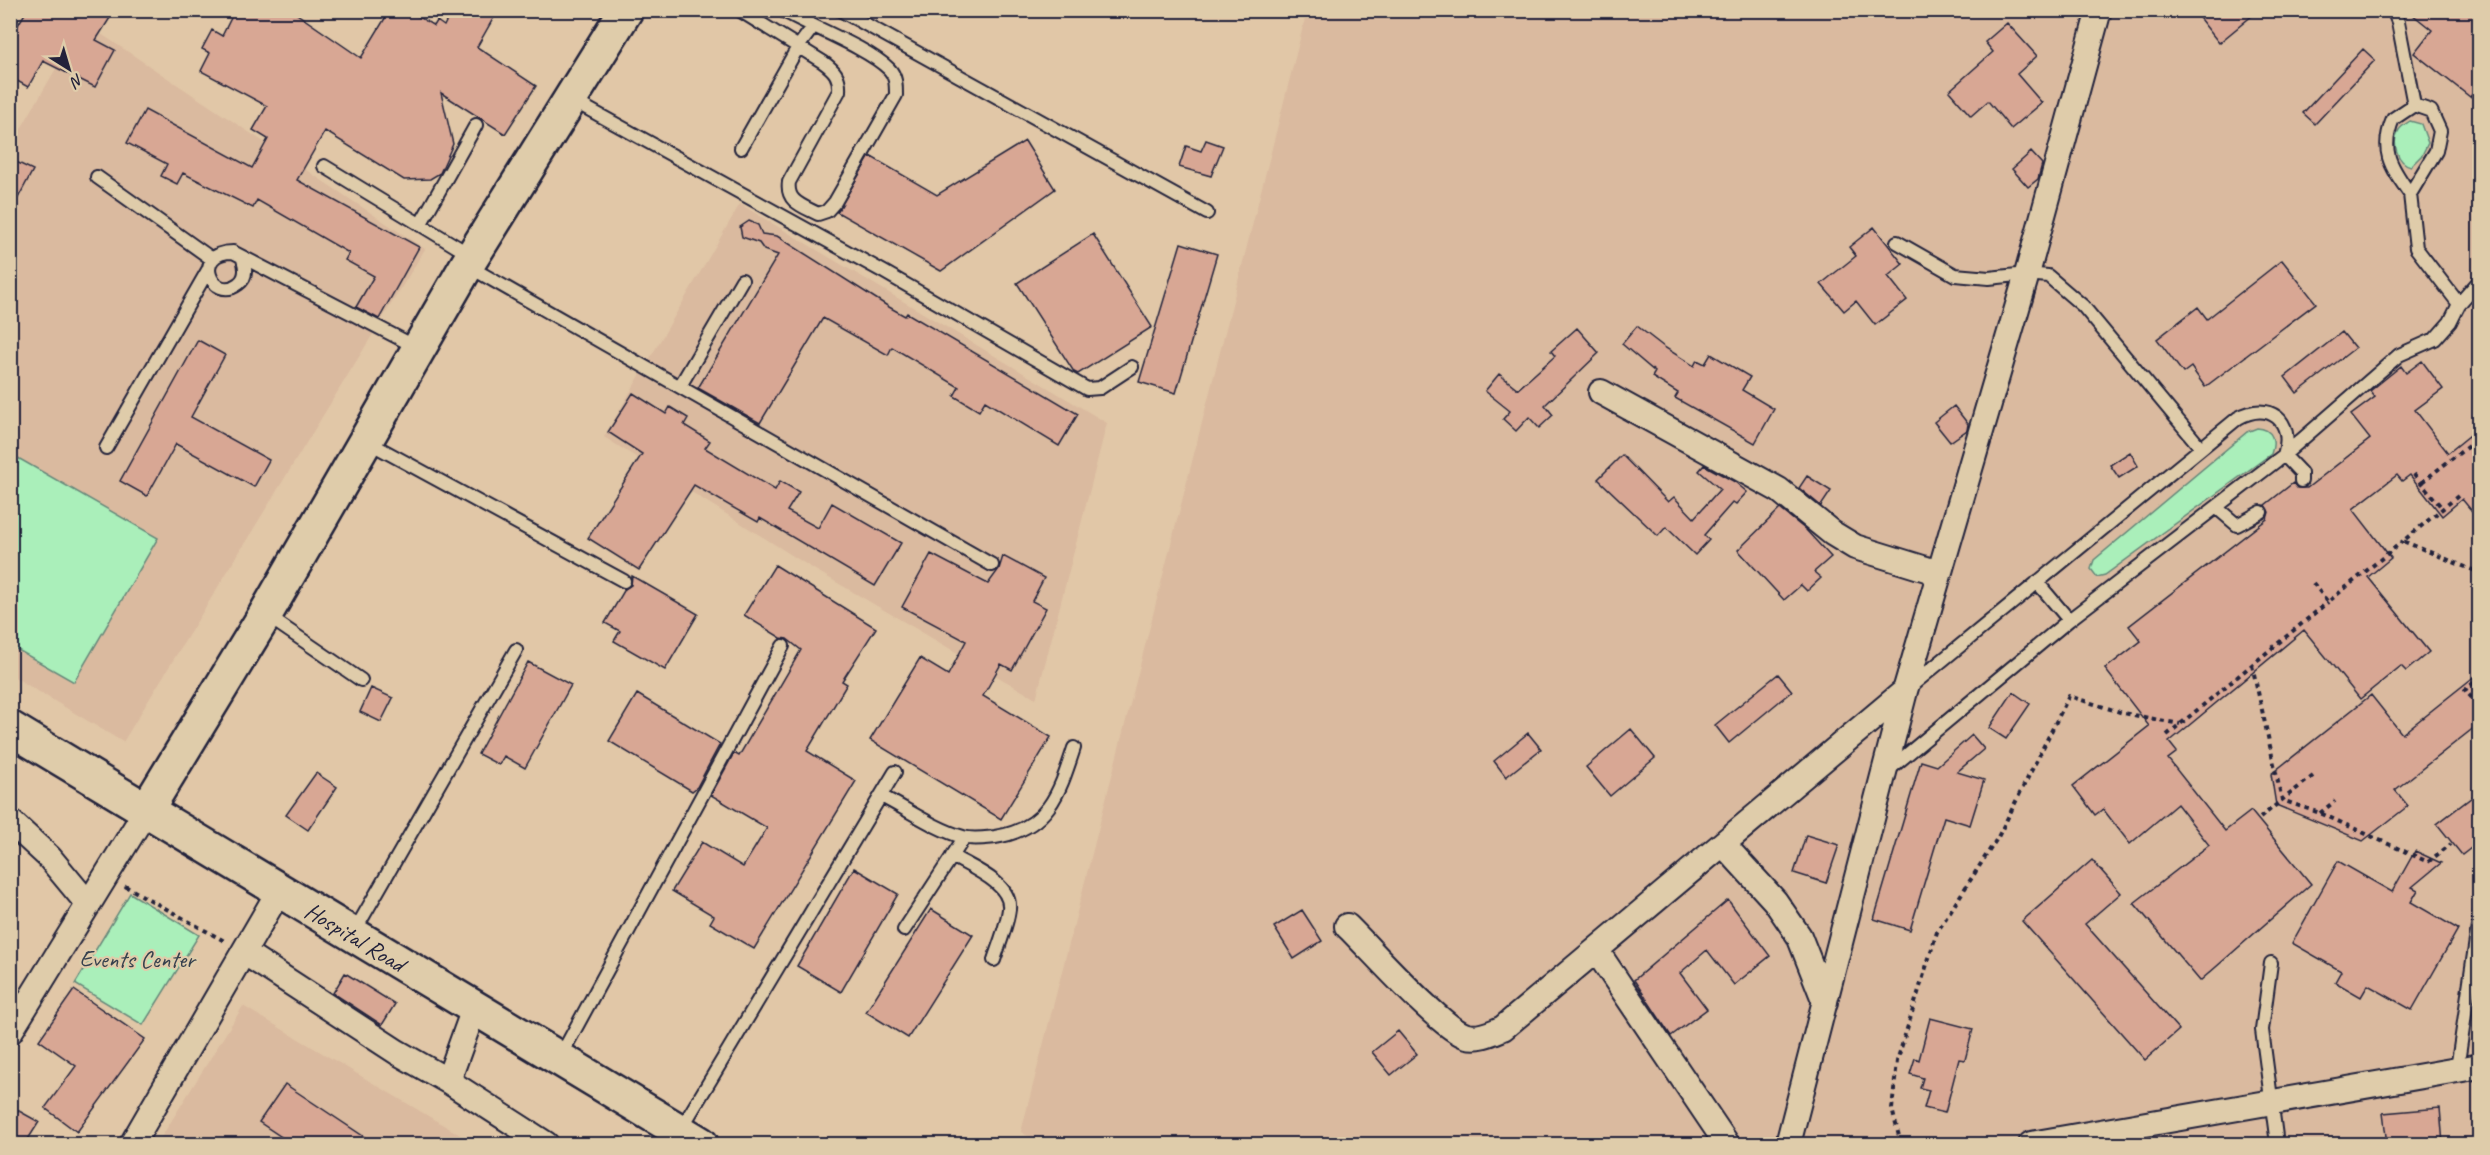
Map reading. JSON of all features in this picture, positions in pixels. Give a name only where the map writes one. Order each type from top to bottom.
[{"type":"street","points":[[10,1032],[265,615],[364,440],[470,261],[626,10]]},
{"type":"street","points":[[1788,1144],[1905,691],[2027,274],[2099,10]]},
{"type":"street","points":[[1600,392],[1779,490],[1833,533],[1855,547],[1939,573]]},
{"type":"street","points":[[1347,926],[1444,1023],[1466,1036],[1484,1036],[1503,1028],[1905,691]]},
{"type":"street","name":"Hospital Road","points":[[10,728],[690,1138]]},
{"type":"street","points":[[10,821],[49,857],[88,904]]},
{"type":"street","points":[[1722,844],[1775,901],[1799,936],[1825,1002]]},
{"type":"street","points":[[132,1144],[279,891]]},
{"type":"street","points":[[1596,950],[1727,1144]]},
{"type":"street","points":[[245,953],[398,1052],[448,1081],[533,1142]]},
{"type":"street","points":[[448,1081],[474,1009]]},
{"type":"street","points":[[2037,1144],[2468,1067]]},
{"type":"lane","points":[[739,10],[834,70],[840,82],[839,90],[789,182],[788,192],[793,201],[818,214],[827,211],[836,202],[896,95],[896,79],[889,69],[782,10]]},
{"type":"lane","points":[[840,10],[1207,213]]},
{"type":"lane","points":[[2393,10],[2398,22],[2414,105]]},
{"type":"lane","points":[[741,148],[798,47],[813,27]]},
{"type":"lane","points":[[571,99],[884,272],[1087,389],[1101,388],[1132,368]]},
{"type":"lane","points":[[2410,194],[2436,151],[2440,131],[2431,111],[2414,105]]},
{"type":"lane","points":[[2414,105],[2393,119],[2385,147],[2393,170],[2410,194],[2416,248],[2459,304]]},
{"type":"lane","points":[[420,225],[476,125]]},
{"type":"lane","points":[[324,166],[420,225],[470,261],[680,386],[992,566]]},
{"type":"lane","points":[[97,177],[210,264],[212,281],[221,288],[233,288],[242,281],[246,270],[243,259]]},
{"type":"lane","points":[[1897,242],[1955,275],[1989,278],[2027,274],[2048,276],[2083,306],[2201,448]]},
{"type":"lane","points":[[106,448],[210,264],[222,252],[233,252],[418,348]]},
{"type":"lane","points":[[680,386],[741,280]]},
{"type":"lane","points":[[1883,775],[2069,620],[2284,455],[2399,355],[2435,339],[2450,322],[2459,304],[2480,280]]},
{"type":"lane","points":[[1905,691],[2238,418],[2251,410],[2259,409],[2275,416],[2286,428],[2289,439],[2284,455]]},
{"type":"lane","points":[[364,440],[624,580]]},
{"type":"lane","points":[[2284,455],[2301,473],[2301,481]]},
{"type":"lane","points":[[2217,508],[2237,525],[2261,512]]},
{"type":"lane","points":[[2037,582],[2069,620]]},
{"type":"lane","points":[[265,615],[361,680]]},
{"type":"lane","points":[[558,1059],[783,646]]},
{"type":"lane","points":[[353,935],[516,650]]},
{"type":"lane","points":[[881,796],[964,838],[1012,834],[1039,821],[1063,782],[1074,748]]},
{"type":"lane","points":[[690,1138],[895,772]]},
{"type":"lane","points":[[904,930],[964,838]]},
{"type":"lane","points":[[952,856],[999,885],[1005,894],[1009,907],[994,960]]},
{"type":"lane","points":[[2468,1067],[2480,913]]},
{"type":"lane","points":[[2271,963],[2262,1030],[2274,1102],[2277,1144]]},
{"type":"path","points":[[2422,482],[2480,437]]},
{"type":"path","points":[[2415,474],[2443,509]]},
{"type":"path","points":[[2167,735],[2458,496]]},
{"type":"path","points":[[2403,541],[2480,573]]},
{"type":"path","points":[[2313,583],[2328,602]]},
{"type":"path","points":[[2252,665],[2282,801]]},
{"type":"path","points":[[2472,698],[2465,690],[2480,678]]},
{"type":"path","points":[[1901,1144],[1892,1109],[1897,1061],[1937,932],[1998,837],[2069,696],[2123,713],[2180,724]]},
{"type":"path","points":[[2260,818],[2313,776]]},
{"type":"path","points":[[2282,801],[2320,813],[2428,862],[2451,844]]},
{"type":"path","points":[[2320,813],[2335,801]]},
{"type":"path","points":[[106,875],[245,953]]},
{"type":"shaded area","points":[[1307,11],[2479,11],[2479,1144],[1041,1144],[1021,1132]]},
{"type":"shaded area","points":[[83,22],[425,249],[123,742],[11,675],[11,146]]},
{"type":"shaded area","points":[[740,204],[1107,423],[1036,699],[812,568],[604,437]]},
{"type":"shaded area","points":[[243,1006],[467,1139],[458,1144],[157,1144]]},
{"type":"green space","points":[[2410,121],[2421,124],[2428,143],[2422,155],[2411,166],[2402,161],[2396,146],[2399,130]]},
{"type":"green space","points":[[2257,428],[2267,431],[2272,436],[2271,454],[2105,575],[2097,577],[2091,569],[2094,560],[2247,432]]},
{"type":"green space","points":[[11,454],[158,538],[74,682],[11,646]]},
{"type":"green space","name":"Events Center","points":[[130,893],[199,935],[143,1025],[75,984]]},
{"type":"building","points":[[27,10],[115,10],[96,40],[115,50],[95,87],[43,61],[28,87],[10,77],[10,38]]},
{"type":"building","points":[[235,10],[291,10],[361,58],[390,10],[408,10],[434,26],[437,21],[444,26],[452,10],[498,10],[477,47],[536,86],[505,134],[441,93],[453,144],[440,173],[430,179],[404,180],[325,131],[297,180],[419,247],[379,319],[356,307],[374,276],[345,260],[349,253],[257,200],[253,208],[183,173],[177,184],[161,176],[167,164],[127,143],[145,110],[252,168],[268,139],[253,130],[267,106],[201,71],[210,53],[202,49],[212,30],[222,36]]},
{"type":"building","points":[[2193,10],[2259,10],[2219,43]]},
{"type":"building","points":[[2407,10],[2480,10],[2480,85],[2470,97],[2414,53],[2432,30]]},
{"type":"building","points":[[2007,23],[2037,56],[2017,74],[2042,103],[2011,129],[1988,101],[1971,116],[1949,91],[1993,52],[1985,42]]},
{"type":"building","points":[[2363,49],[2375,60],[2315,124],[2303,113]]},
{"type":"building","points":[[1206,140],[1223,146],[1211,176],[1179,167],[1186,146],[1201,151]]},
{"type":"building","points":[[1025,141],[1055,189],[941,271],[837,212],[870,156],[937,195]]},
{"type":"building","points":[[2031,152],[2042,164],[2038,179],[2028,187],[2012,169]]},
{"type":"building","points":[[10,159],[33,170],[10,213]]},
{"type":"building","points":[[749,221],[758,225],[762,234],[777,236],[889,307],[905,316],[907,313],[1078,414],[1059,446],[985,401],[979,411],[954,396],[959,387],[892,347],[888,355],[823,318],[760,423],[698,388],[778,255],[764,250],[759,243],[742,237],[740,227]]},
{"type":"building","points":[[1874,227],[1903,264],[1888,276],[1907,300],[1875,325],[1856,301],[1844,311],[1821,284],[1856,256],[1849,247]]},
{"type":"building","points":[[1093,234],[1152,327],[1078,374],[1074,372],[1017,283]]},
{"type":"building","points":[[1181,243],[1217,254],[1176,393],[1139,382]]},
{"type":"building","points":[[2282,260],[2316,303],[2205,387],[2191,367],[2183,373],[2157,339],[2198,307],[2207,319]]},
{"type":"building","points":[[1637,326],[1694,366],[1697,360],[1705,364],[1711,354],[1750,377],[1742,390],[1774,409],[1755,443],[1675,398],[1678,393],[1652,377],[1655,372],[1622,344]]},
{"type":"building","points":[[1577,328],[1599,353],[1545,405],[1553,415],[1539,428],[1529,417],[1516,431],[1503,419],[1510,411],[1485,391],[1499,374],[1518,389],[1555,356],[1551,351]]},
{"type":"building","points":[[2342,332],[2355,348],[2297,393],[2285,377]]},
{"type":"building","points":[[198,340],[225,355],[191,417],[269,460],[254,487],[176,444],[147,496],[120,481]]},
{"type":"building","points":[[2422,361],[2443,389],[2415,410],[2448,453],[2480,427],[2480,521],[2462,499],[2442,516],[2410,475],[2402,481],[2397,475],[2353,509],[2391,558],[2368,577],[2429,652],[2406,671],[2401,666],[2360,699],[2304,630],[2169,742],[2177,752],[2168,759],[2225,831],[2251,811],[2311,884],[2200,981],[2134,903],[2209,845],[2177,804],[2130,844],[2103,809],[2095,815],[2073,786],[2149,726],[2105,669],[2141,641],[2129,626],[2267,519],[2269,512],[2265,505],[2293,483],[2297,488],[2307,488],[2370,439],[2351,415],[2375,397],[2370,391],[2401,366],[2406,373]]},
{"type":"building","points":[[633,393],[666,414],[670,407],[688,418],[684,425],[710,441],[705,448],[775,490],[780,481],[799,492],[787,511],[818,528],[832,503],[901,543],[875,586],[760,518],[758,522],[694,485],[639,570],[588,538],[642,454],[608,432]]},
{"type":"building","points":[[1954,406],[1968,424],[1967,430],[1950,442],[1934,422]]},
{"type":"building","points":[[2130,452],[2138,466],[2119,478],[2110,465]]},
{"type":"building","points":[[1622,455],[1668,502],[1674,497],[1694,518],[1720,489],[1699,471],[1704,465],[1735,482],[1747,492],[1736,504],[1733,502],[1704,535],[1709,540],[1695,555],[1666,527],[1658,536],[1598,479]]},
{"type":"building","points":[[1807,476],[1831,491],[1821,506],[1799,488]]},
{"type":"building","points":[[1780,509],[1806,530],[1831,557],[1814,572],[1821,578],[1807,591],[1801,585],[1784,600],[1738,550]]},
{"type":"building","points":[[931,554],[988,584],[999,569],[1003,556],[1044,578],[1032,601],[1046,608],[1012,670],[1001,664],[983,696],[1051,737],[1001,819],[870,740],[920,658],[948,675],[966,641],[902,607]]},
{"type":"building","points":[[775,565],[876,628],[842,681],[847,684],[807,751],[856,781],[754,949],[710,923],[714,916],[672,891],[702,842],[743,867],[767,828],[711,795],[734,753],[739,756],[801,650],[787,639],[781,638],[744,615]]},
{"type":"building","points":[[632,576],[698,614],[665,670],[614,641],[620,631],[605,623],[625,589],[631,585]]},
{"type":"building","points":[[528,662],[571,685],[525,768],[504,756],[499,765],[478,754]]},
{"type":"building","points":[[2480,672],[2480,723],[2395,790],[2408,806],[2363,841],[2276,805],[2271,774],[2371,695],[2402,734]]},
{"type":"building","points":[[1778,674],[1792,691],[1729,743],[1715,725]]},
{"type":"building","points":[[371,688],[393,698],[381,722],[360,712]]},
{"type":"building","points":[[2013,692],[2030,704],[2006,739],[1989,728]]},
{"type":"building","points":[[637,694],[720,744],[697,787],[692,791],[609,741]]},
{"type":"building","points":[[1631,729],[1655,758],[1610,796],[1586,767]]},
{"type":"building","points":[[1528,733],[1541,749],[1506,777],[1494,761]]},
{"type":"building","points":[[1972,735],[1984,749],[1957,772],[1984,780],[1970,825],[1944,817],[1910,930],[1874,919],[1921,761],[1937,766]]},
{"type":"building","points":[[316,773],[337,787],[308,830],[286,815]]},
{"type":"building","points":[[2480,791],[2480,841],[2462,855],[2437,824]]},
{"type":"building","points":[[1806,835],[1839,845],[1826,883],[1794,873]]},
{"type":"building","points":[[2415,851],[2441,863],[2412,887],[2418,890],[2411,902],[2458,929],[2412,1010],[2368,985],[2361,997],[2335,982],[2341,971],[2292,943],[2338,861],[2392,892]]},
{"type":"building","points":[[2092,860],[2121,893],[2085,924],[2179,1030],[2145,1060],[2022,921]]},
{"type":"building","points":[[854,868],[898,894],[841,992],[797,966]]},
{"type":"building","points":[[1728,900],[1770,956],[1734,985],[1707,950],[1680,973],[1707,1009],[1671,1036],[1634,980]]},
{"type":"building","points":[[931,909],[973,935],[908,1038],[866,1012]]},
{"type":"building","points":[[1302,910],[1322,941],[1294,959],[1274,927]]},
{"type":"building","points":[[345,973],[395,1004],[382,1025],[333,993]]},
{"type":"building","points":[[74,990],[145,1039],[77,1132],[45,1108],[76,1066],[39,1040]]},
{"type":"building","points":[[1930,1018],[1973,1029],[1965,1060],[1959,1059],[1945,1113],[1924,1108],[1929,1090],[1920,1088],[1923,1078],[1910,1074],[1915,1058],[1919,1060]]},
{"type":"building","points":[[1398,1031],[1417,1054],[1391,1075],[1372,1052]]},
{"type":"building","points":[[285,1084],[375,1144],[292,1144],[259,1122]]},
{"type":"building","points":[[10,1106],[39,1122],[25,1144],[10,1144]]},
{"type":"building","points":[[2440,1108],[2443,1144],[2387,1144],[2383,1113]]}]
